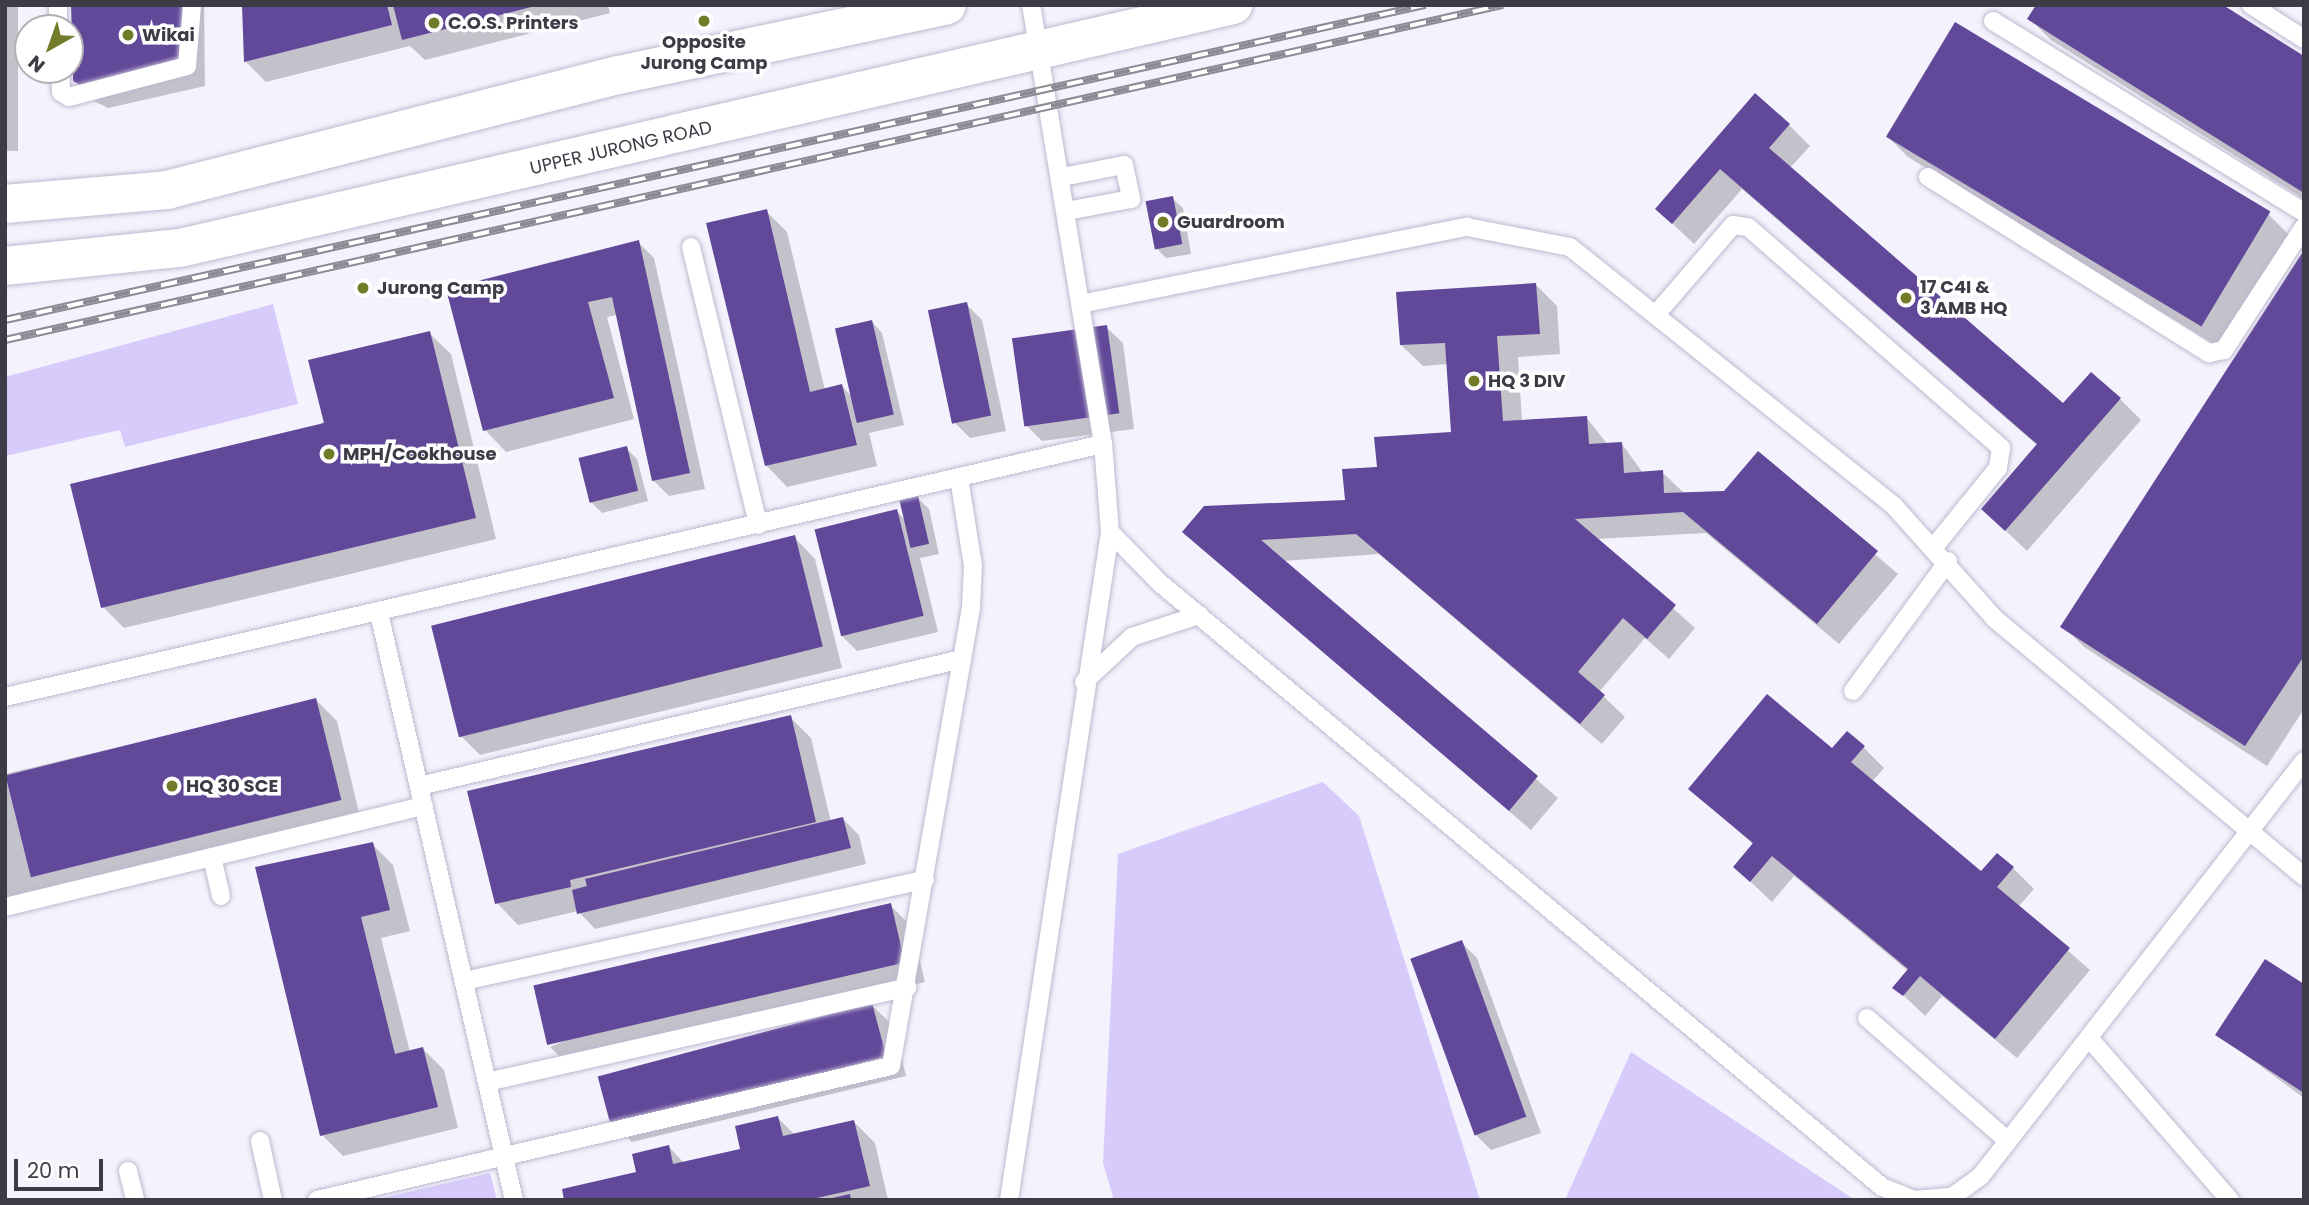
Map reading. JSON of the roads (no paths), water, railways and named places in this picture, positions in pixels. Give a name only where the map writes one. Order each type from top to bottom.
[{"type":"main road","points":[[5,204],[167,190],[619,75],[947,5]]},
{"type":"main road","name":"UPPER JURONG ROAD","points":[[5,266],[180,248],[1039,53],[1233,5]]},
{"type":"lane","points":[[61,84],[61,92],[69,97],[187,66],[192,5]]},
{"type":"lane","points":[[1009,1200],[1084,681],[1110,532],[1103,444],[1062,177],[1031,5]]},
{"type":"lane","points":[[2252,5],[2304,39]]},
{"type":"lane","points":[[1993,21],[2304,212]]},
{"type":"lane","points":[[1062,177],[1124,165],[1131,199],[1067,211]]},
{"type":"lane","points":[[1928,177],[2209,353],[2224,350],[2304,227]]},
{"type":"lane","points":[[1658,312],[1733,225],[1748,227],[2001,448],[1998,468],[1934,547]]},
{"type":"lane","points":[[1080,304],[1467,227],[1570,247],[1658,312],[1894,506],[1948,561],[1995,619],[2249,834],[2304,876]]},
{"type":"lane","points":[[691,247],[758,525]]},
{"type":"lane","points":[[5,697],[379,613],[1103,444]]},
{"type":"lane","points":[[317,1200],[884,1069],[896,1060],[974,578],[959,478]]},
{"type":"lane","points":[[1110,532],[1199,615],[1882,1187],[1914,1200],[1952,1196],[1980,1177],[2304,761]]},
{"type":"lane","points":[[1853,691],[1948,561]]},
{"type":"lane","points":[[379,613],[514,1200]]},
{"type":"lane","points":[[1084,681],[1132,637],[1199,615]]},
{"type":"lane","points":[[419,786],[962,659]]},
{"type":"lane","points":[[5,907],[424,806]]},
{"type":"lane","points":[[212,857],[221,896]]},
{"type":"lane","points":[[464,981],[925,880]]},
{"type":"lane","points":[[487,1082],[907,987]]},
{"type":"lane","points":[[1867,1017],[2008,1141]]},
{"type":"lane","points":[[2089,1038],[2230,1200]]},
{"type":"lane","points":[[260,1141],[273,1200]]},
{"type":"lane","points":[[128,1171],[135,1200]]},
{"type":"railway","points":[[5,320],[1425,5]]},
{"type":"railway","points":[[5,340],[1503,5]]},
{"type":"place","name":"Opposite Jurong Camp","points":[[704,21]]},
{"type":"place","name":"C.O.S. Printers","points":[[434,23]]},
{"type":"place","name":"Wikai","points":[[128,35]]},
{"type":"place","name":"Guardroom","points":[[1163,222]]},
{"type":"place","name":"Jurong Camp","points":[[363,288]]},
{"type":"place","name":"17 C4I & 3 AMB HQ","points":[[1906,298]]},
{"type":"place","name":"HQ 3 DIV","points":[[1474,381]]},
{"type":"place","name":"MPH/Cookhouse","points":[[329,454]]},
{"type":"place","name":"HQ 30 SCE","points":[[172,786]]}]
